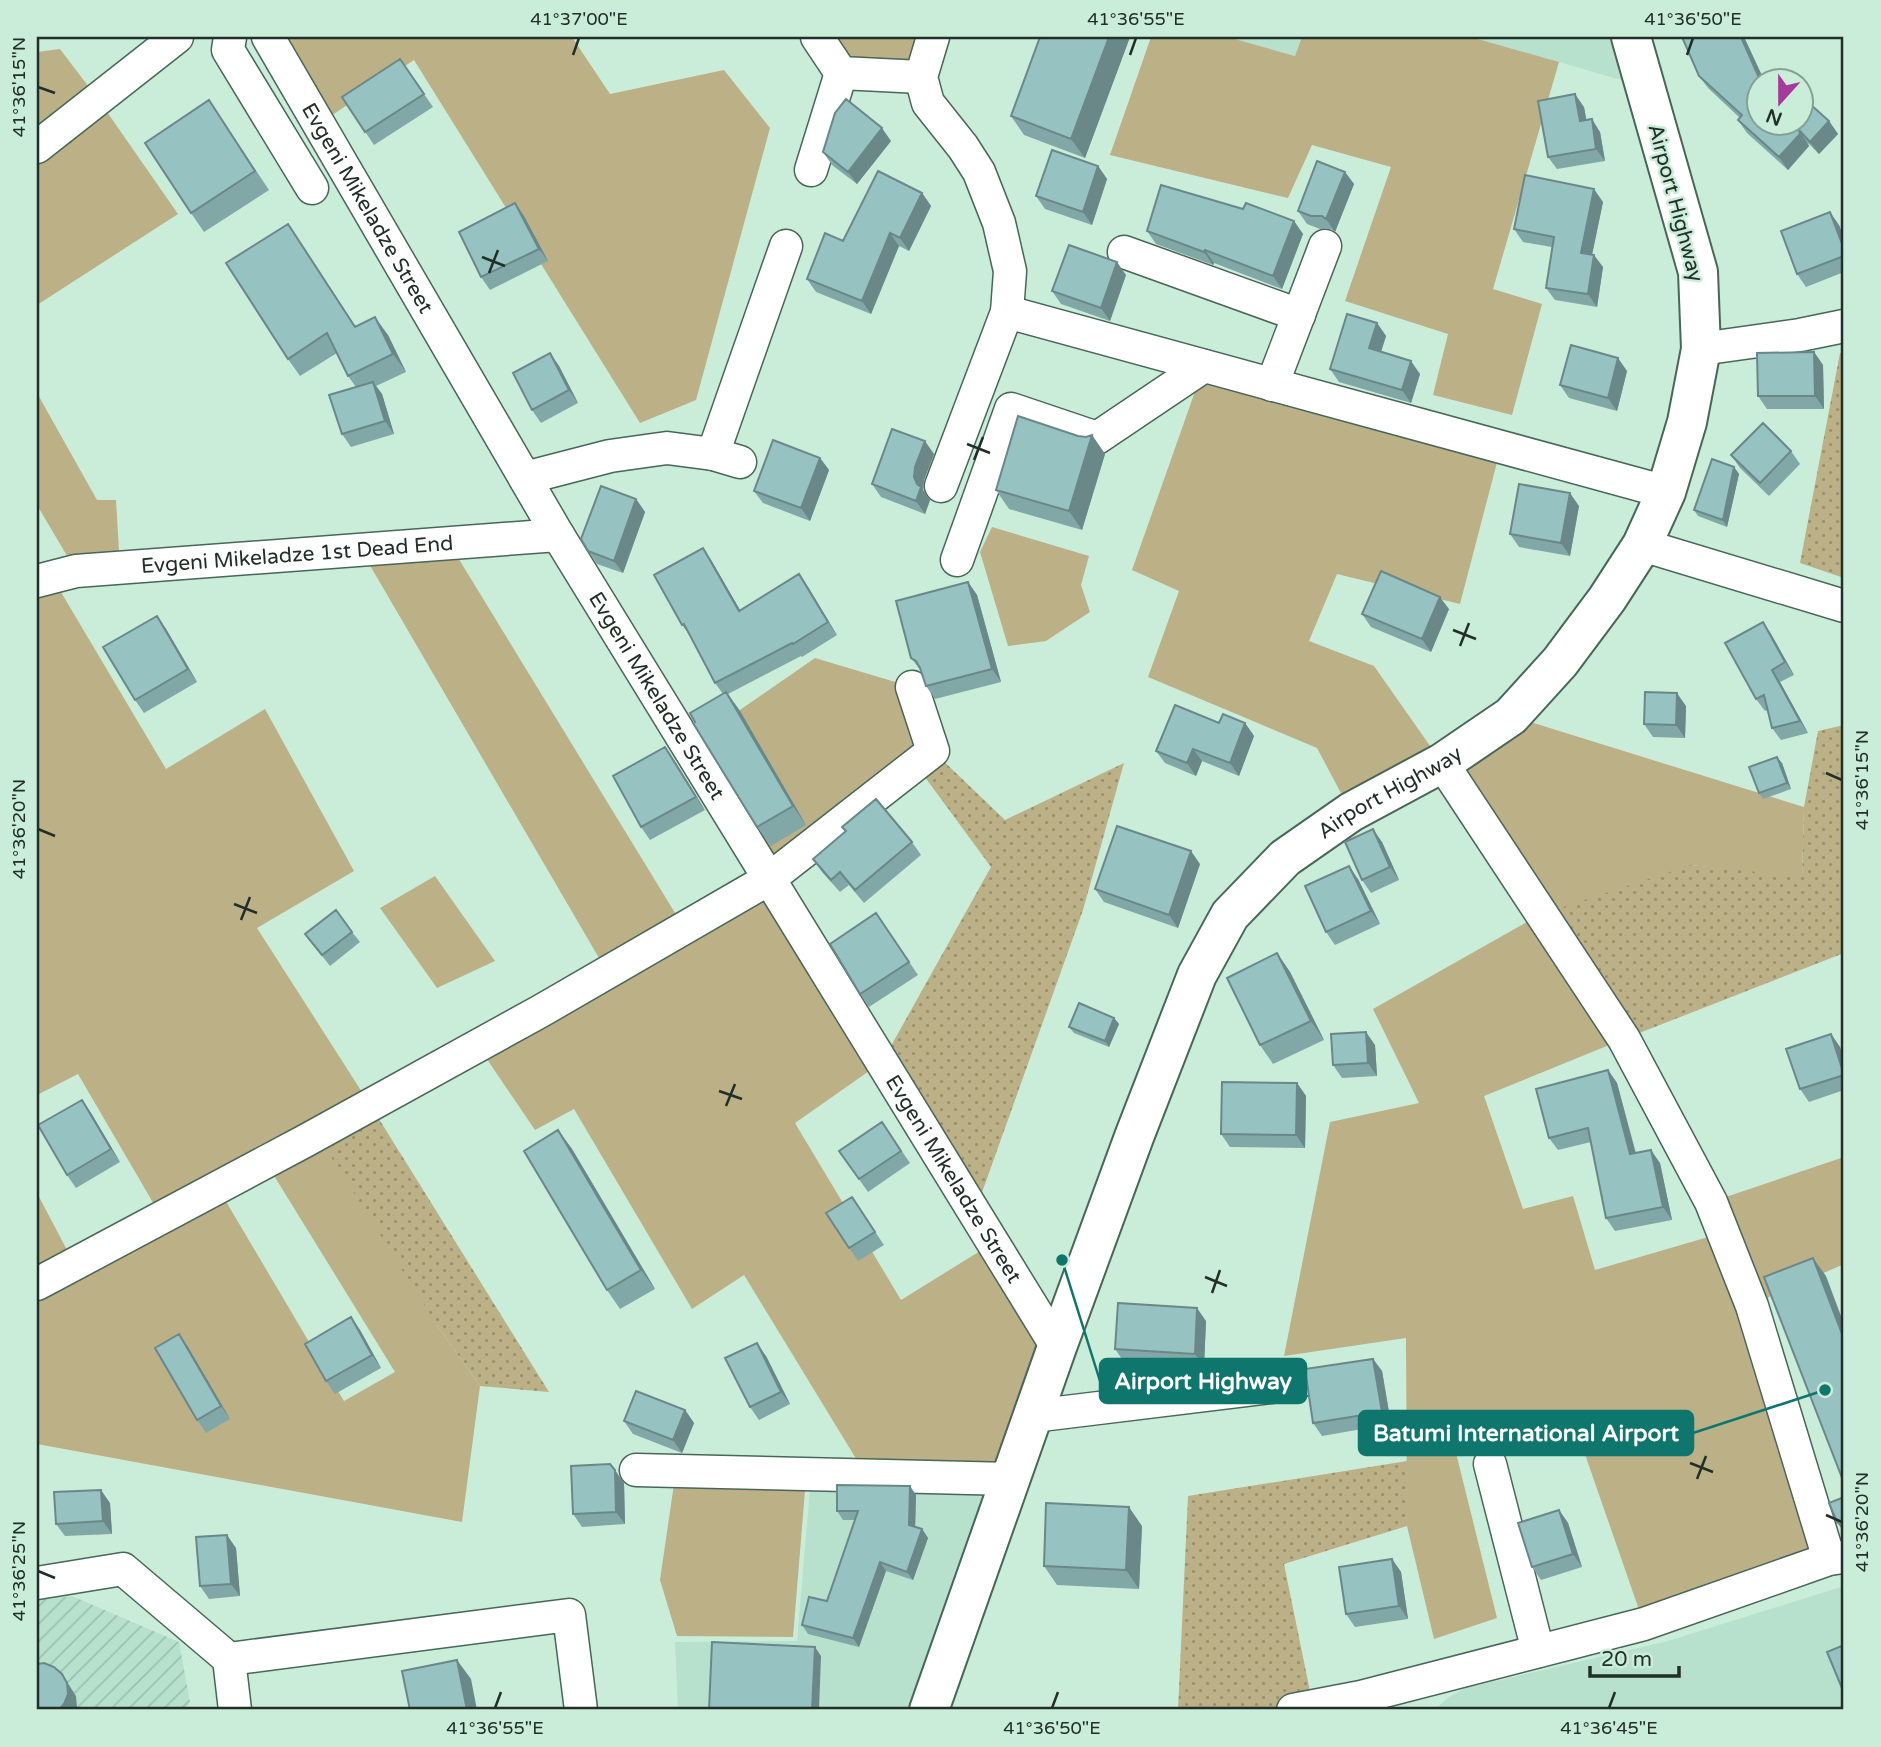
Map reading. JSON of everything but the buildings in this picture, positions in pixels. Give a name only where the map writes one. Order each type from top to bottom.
[{"type":"highway","name":"Airport Highway","points":[[929,1710],[1134,1137],[1197,975],[1230,915],[1285,858],[1351,812],[1442,763],[1511,716],[1560,662],[1607,599],[1642,545],[1666,492],[1687,422],[1701,349],[1698,272],[1631,37]]},
{"type":"street","points":[[37,147],[177,37]]},
{"type":"street","points":[[230,37],[228,50],[312,188]]},
{"type":"street","name":"Evgeni Mikeladze Street","points":[[268,37],[558,535],[1057,1347]]},
{"type":"street","points":[[817,37],[841,73]]},
{"type":"street","points":[[933,37],[921,77],[928,103],[979,172],[999,223],[1010,271],[1007,312],[941,486]]},
{"type":"street","points":[[841,73],[921,77]]},
{"type":"street","points":[[811,170],[841,73]]},
{"type":"street","points":[[525,478],[610,456],[656,450],[667,449],[727,458],[786,246]]},
{"type":"street","points":[[1272,385],[1325,246]]},
{"type":"street","points":[[1124,252],[1299,315]]},
{"type":"street","points":[[1007,312],[1666,492]]},
{"type":"street","points":[[1701,349],[1844,326]]},
{"type":"street","points":[[957,560],[1011,409],[1097,438],[1204,366]]},
{"type":"street","name":"Evgeni Mikeladze 1st Dead End","points":[[37,581],[76,571],[558,535]]},
{"type":"street","points":[[1642,545],[1844,606]]},
{"type":"street","points":[[37,1284],[539,1012],[769,879],[933,751],[912,687]]},
{"type":"street","points":[[1293,1710],[1365,1704],[1538,1651],[1644,1624],[1837,1558],[1752,1306],[1711,1202],[1624,1039],[1442,763]]},
{"type":"street","points":[[1033,1416],[1296,1384]]},
{"type":"street","points":[[1490,1464],[1538,1651]]},
{"type":"street","points":[[636,1470],[1011,1479]]},
{"type":"street","points":[[37,1583],[122,1569],[229,1659],[235,1710]]},
{"type":"street","points":[[229,1659],[569,1615],[581,1710]]},
{"type":"street","points":[[1365,1704],[1399,1710]]},
{"type":"shaded area","points":[[289,37],[572,37],[610,94],[724,70],[770,128],[696,400],[640,423],[414,60],[319,124]]},
{"type":"shaded area","points":[[817,37],[933,37],[921,77],[841,73]]},
{"type":"shaded area","points":[[1151,37],[1228,37],[1295,56],[1302,37],[1471,37],[1559,62],[1493,289],[1542,304],[1512,415],[1433,395],[1448,334],[1345,301],[1391,167],[1312,145],[1288,198],[1110,155]]},
{"type":"shaded area","points":[[1228,37],[1302,37],[1295,56]]},
{"type":"shaded area","points":[[1471,37],[1631,37],[1645,87],[1559,62]]},
{"type":"shaded area","points":[[60,49],[178,214],[37,305],[37,52]]},
{"type":"shaded area","points":[[1844,352],[1844,578],[1800,563],[1840,353]]},
{"type":"shaded area","points":[[1204,366],[1501,447],[1460,604],[1337,574],[1309,641],[1374,666],[1442,763],[1351,812],[1317,748],[1148,677],[1179,591],[1132,570]]},
{"type":"shaded area","points":[[37,393],[97,500],[116,500],[120,568],[76,571],[37,505]]},
{"type":"shaded area","points":[[992,527],[1089,556],[1081,585],[1090,612],[1046,641],[1008,646],[980,552]]},
{"type":"shaded area","points":[[449,543],[683,926],[769,879],[882,1062],[795,1123],[901,1300],[993,1243],[1057,1347],[1011,1479],[866,1475],[744,1275],[692,1309],[574,1109],[535,1130],[476,1043],[606,970],[361,550]]},
{"type":"shaded area","points":[[52,577],[166,769],[265,709],[354,871],[257,928],[369,1103],[437,1325],[480,1386],[462,1522],[37,1444],[37,1193],[76,1267],[162,1218],[78,1074],[37,1095],[37,581]],"holes":[[[265,1161],[395,1372],[344,1401],[218,1188]]]},
{"type":"shaded area","points":[[815,658],[912,687],[933,751],[769,879],[688,746]]},
{"type":"shaded area","points":[[1511,716],[1804,807],[1802,878],[1691,865],[1624,1039],[1484,1096],[1523,1209],[1573,1196],[1595,1270],[1722,1233],[1711,1202],[1844,1157],[1844,1264],[1752,1306],[1829,1559],[1644,1624],[1572,1417],[1455,1449],[1497,1618],[1434,1639],[1407,1526],[1406,1338],[1284,1356],[1330,1122],[1419,1103],[1373,1009],[1541,914],[1442,763]]},
{"type":"shaded area","points":[[1844,725],[1844,953],[1624,1039],[1542,914],[1691,865],[1802,877],[1804,807],[1818,731]]},
{"type":"shaded area","points":[[933,751],[1005,820],[1124,763],[1083,910],[975,1212],[882,1062],[991,867],[916,765]]},
{"type":"shaded area","points":[[435,876],[495,961],[437,988],[380,908]]},
{"type":"shaded area","points":[[369,1103],[549,1392],[480,1386],[437,1325],[316,1133]]},
{"type":"shaded area","points":[[1407,1461],[1407,1526],[1284,1564],[1313,1706],[1293,1710],[1178,1710],[1188,1496]]},
{"type":"shaded area","points":[[675,1477],[806,1479],[793,1637],[677,1636],[660,1580]]},
{"type":"shaded area","points":[[811,1477],[1004,1482],[922,1710],[678,1710],[675,1642],[797,1641]]},
{"type":"shaded area","points":[[1844,1586],[1844,1710],[1434,1710],[1449,1697],[1466,1688],[1668,1641]]},
{"type":"shaded area","points":[[72,1596],[179,1642],[190,1702],[185,1710],[37,1710],[37,1600]]},
{"type":"place","name":"Airport Highway","points":[[1062,1260]]},
{"type":"place","name":"Batumi International Airport","points":[[1825,1390]]}]
